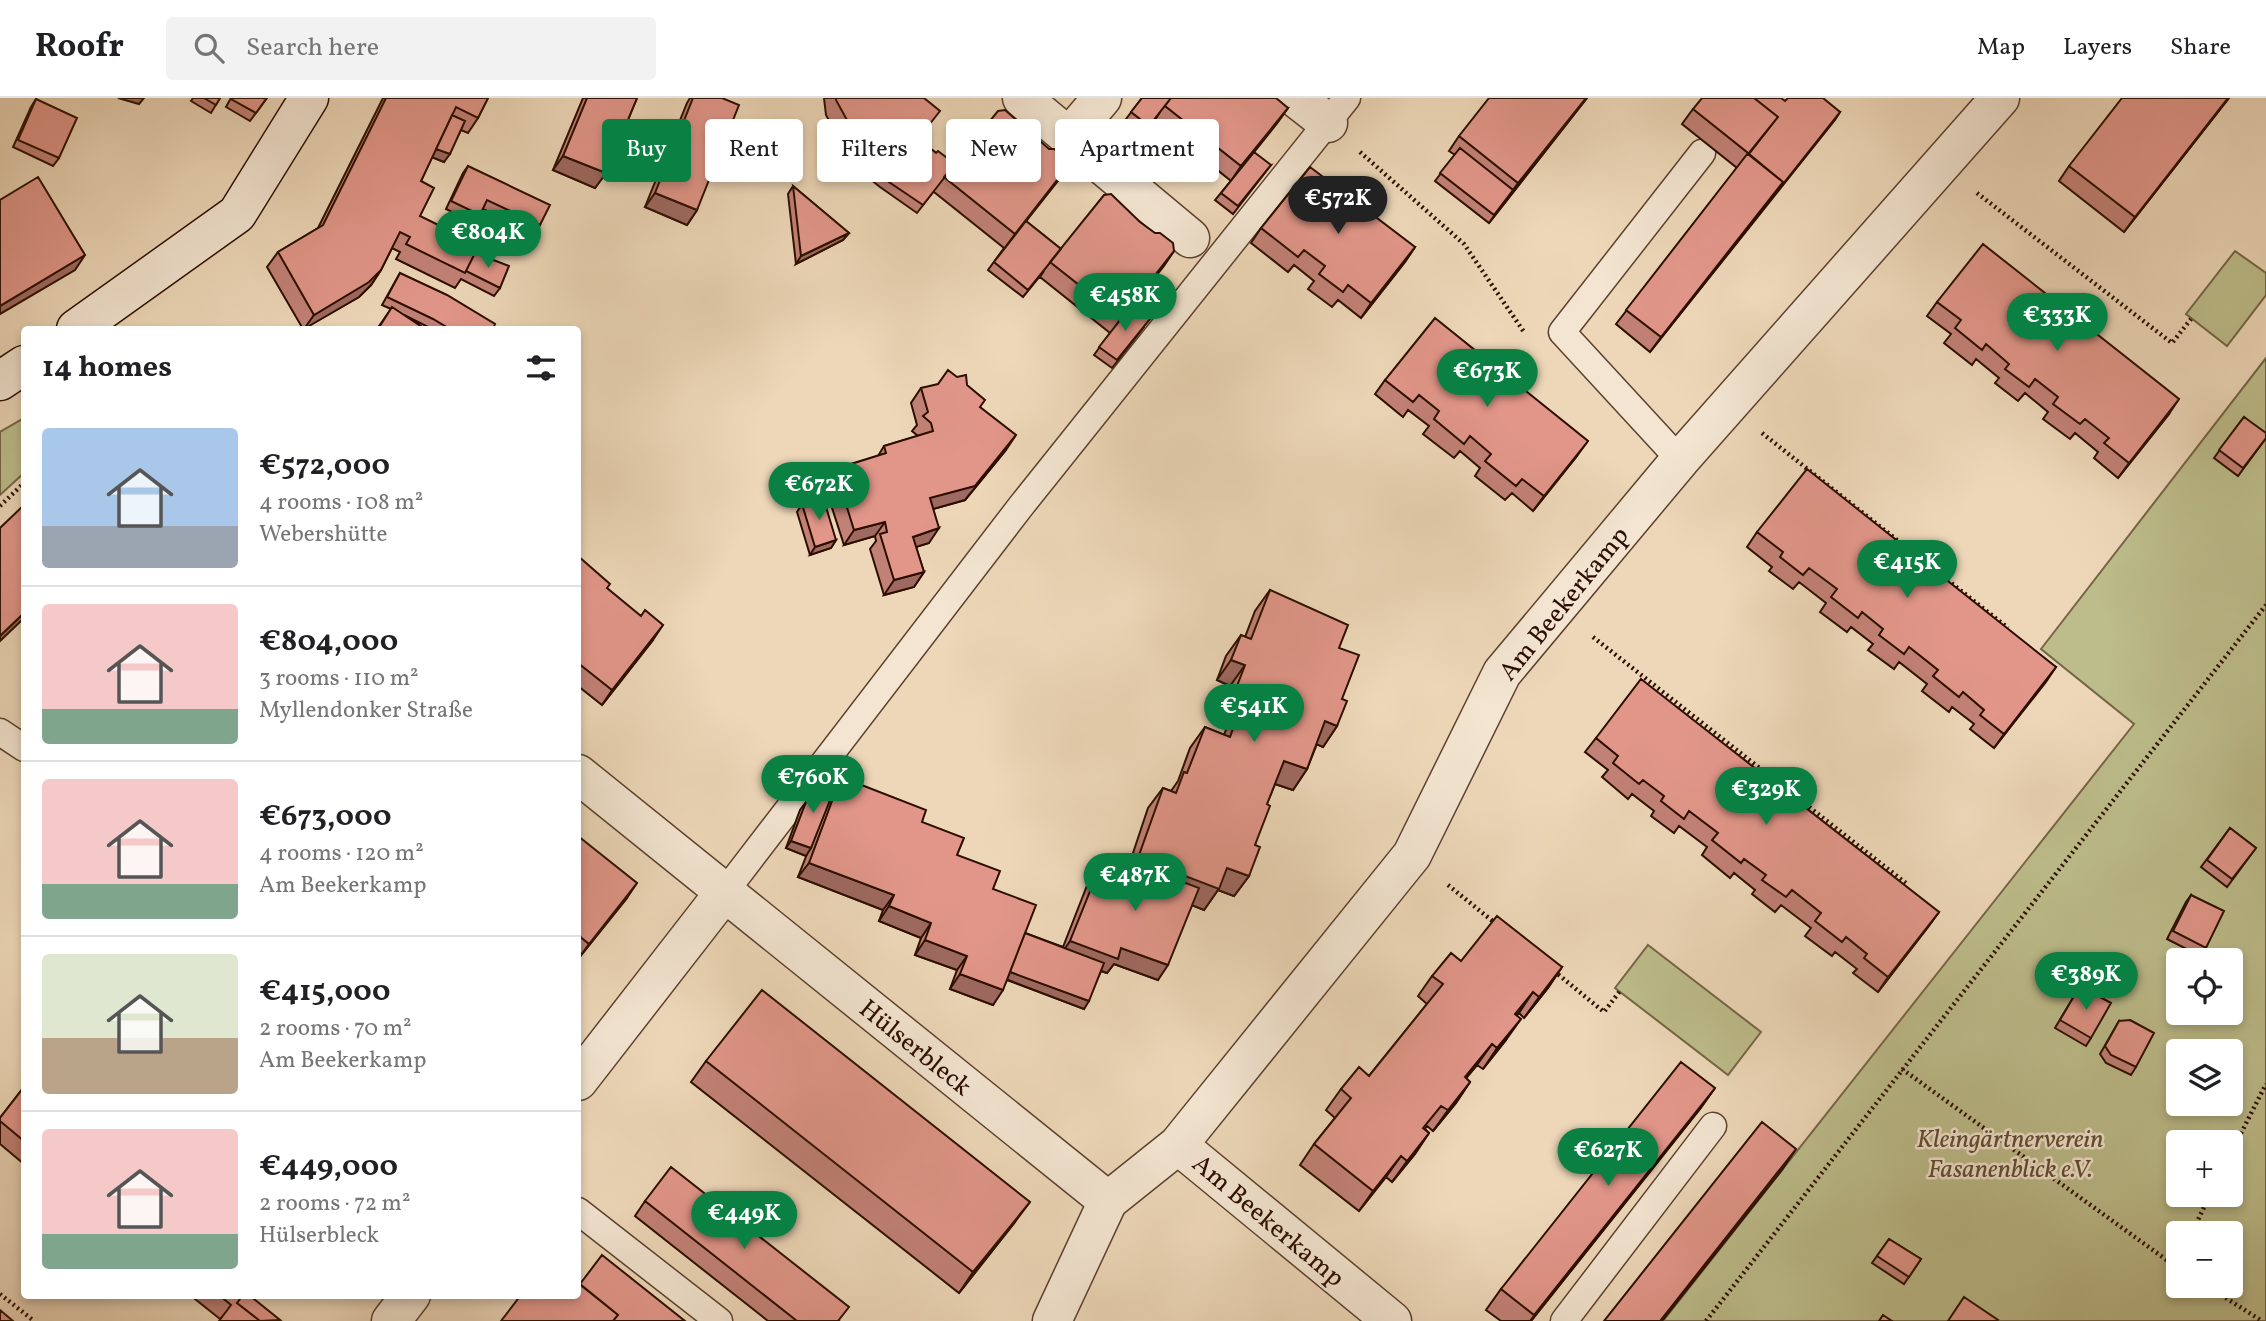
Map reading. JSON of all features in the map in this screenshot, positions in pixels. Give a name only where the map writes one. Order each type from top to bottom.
[{"type":"street","points":[[79,326],[237,214],[309,98]]},
{"type":"street","points":[[1022,98],[1055,127]]},
{"type":"street","points":[[1084,119],[1102,98]]},
{"type":"street","points":[[1296,98],[1337,111]]},
{"type":"street","name":"Am Beekerkamp","points":[[1052,1321],[1108,1200],[1178,1145],[1412,855],[1502,673],[1680,460],[2000,98]]},
{"type":"street","points":[[1122,182],[1190,238]]},
{"type":"street","points":[[0,381],[21,367]]},
{"type":"street","name":"Hülserbleck","points":[[581,776],[1108,1200]]},
{"type":"street","points":[[581,1077],[724,892]]},
{"type":"street","name":"Am Beekerkamp","points":[[1178,1145],[1392,1321]]},
{"type":"street","points":[[391,1321],[408,1299]]},
{"type":"lane","points":[[724,892],[1021,506],[1337,111]]},
{"type":"lane","points":[[1680,460],[1562,332],[1702,153]]},
{"type":"lane","points":[[0,732],[21,746]]},
{"type":"lane","points":[[1564,1321],[1713,1126]]},
{"type":"lane","points":[[581,1213],[719,1321]]},
{"type":"path","points":[[1337,111],[1464,244],[1521,332],[1562,332]]},
{"type":"path","points":[[1940,165],[2172,343],[2191,319]]},
{"type":"path","points":[[1728,407],[2008,628]]},
{"type":"path","points":[[0,506],[21,486]]},
{"type":"path","points":[[1706,1321],[2266,605]]},
{"type":"path","points":[[1556,608],[1907,884]]},
{"type":"path","points":[[1412,855],[1497,925]]},
{"type":"path","points":[[1550,968],[1604,1012],[1620,991]]},
{"type":"path","points":[[1902,1069],[2166,1260]]},
{"type":"path","points":[[2243,1130],[2266,1084]]},
{"type":"path","points":[[0,1294],[34,1321]]},
{"type":"path","points":[[2226,1298],[2262,1321]]},
{"type":"green space","points":[[2235,251],[2266,273],[2266,295],[2227,346],[2186,314]]},
{"type":"green space","name":"Kleingärtnerverein Fasanenblick e.V.","points":[[2266,358],[2266,1321],[1663,1321],[2134,724],[2041,649]]},
{"type":"green space","points":[[21,420],[21,476],[0,495],[0,432]]},
{"type":"green space","points":[[1648,945],[1761,1032],[1728,1075],[1615,988]]},
{"type":"building","points":[[204,98],[220,98],[216,105]]},
{"type":"building","points":[[232,98],[263,98],[266,99],[256,113]]},
{"type":"building","points":[[386,98],[488,98],[478,118],[456,107],[421,181],[434,188],[420,216],[479,245],[465,273],[406,244],[410,237],[400,232],[381,270],[369,282],[314,315],[278,252],[323,225]]},
{"type":"building","points":[[587,98],[637,98],[628,119],[602,119],[602,171],[563,156]]},
{"type":"building","points":[[693,98],[722,98],[739,105],[733,119],[705,119],[705,182],[708,182],[697,210],[655,193],[659,182],[691,182],[691,119],[685,119]]},
{"type":"building","points":[[924,98],[940,111],[932,121],[932,119],[846,119],[836,100]]},
{"type":"building","points":[[1142,98],[1171,98],[1154,119],[1140,119],[1131,112]]},
{"type":"building","points":[[1171,98],[1276,98],[1288,108],[1241,166],[1219,149],[1219,119],[1181,119],[1165,106]]},
{"type":"building","points":[[1489,98],[1586,98],[1518,183],[1459,136]]},
{"type":"building","points":[[1702,98],[1754,98],[1778,117],[1748,154],[1783,182],[1661,337],[1626,310],[1748,153],[1693,109]]},
{"type":"building","points":[[1754,98],[1781,98],[1785,101],[1788,98],[1823,98],[1840,112],[1779,189],[1783,182],[1749,154],[1778,117]]},
{"type":"building","points":[[2122,98],[2228,98],[2135,217],[2069,166]]},
{"type":"building","points":[[36,99],[77,118],[59,158],[18,140]]},
{"type":"building","points":[[1005,110],[1015,119],[991,119],[998,111]]},
{"type":"building","points":[[452,115],[465,121],[450,154],[436,149]]},
{"type":"building","points":[[1041,142],[1049,149],[1055,150],[1056,182],[1015,234],[950,182],[1041,182]]},
{"type":"building","points":[[1460,148],[1513,190],[1494,215],[1440,173]]},
{"type":"building","points":[[932,150],[936,153],[938,151],[946,157],[946,176],[923,205],[889,182],[932,182]]},
{"type":"building","points":[[1254,152],[1271,165],[1238,206],[1221,193]]},
{"type":"building","points":[[468,166],[550,205],[540,225],[487,200],[480,215],[451,201]]},
{"type":"building","points":[[1310,167],[1415,247],[1371,303],[1348,285],[1343,292],[1319,274],[1325,266],[1304,250],[1298,257],[1261,228]]},
{"type":"building","points":[[38,177],[85,255],[0,306],[0,200]]},
{"type":"building","points":[[793,186],[849,233],[801,256]]},
{"type":"building","points":[[1111,194],[1140,222],[1173,243],[1174,251],[1121,318],[1050,262],[1104,195]]},
{"type":"building","points":[[1026,221],[1061,249],[1028,290],[994,262]]},
{"type":"building","points":[[1983,244],[2179,399],[2129,463],[2104,443],[2109,438],[2085,419],[2080,424],[2053,404],[2058,397],[2035,379],[2029,387],[2005,369],[2009,364],[1986,344],[1982,350],[1955,328],[1961,320],[1937,302]]},
{"type":"building","points":[[475,253],[509,266],[500,288],[466,271]]},
{"type":"building","points":[[400,273],[447,295],[495,324],[445,326],[387,297]]},
{"type":"building","points":[[1132,305],[1150,319],[1117,360],[1099,347]]},
{"type":"building","points":[[392,307],[420,326],[380,326]]},
{"type":"building","points":[[1435,318],[1588,441],[1544,496],[1522,479],[1516,486],[1485,461],[1491,454],[1470,436],[1464,444],[1434,419],[1439,411],[1419,395],[1413,402],[1385,380]]},
{"type":"building","points":[[948,370],[957,377],[966,375],[967,385],[985,400],[980,407],[1016,435],[975,486],[930,498],[939,528],[913,537],[924,572],[894,580],[880,534],[887,532],[885,522],[854,530],[835,469],[886,453],[884,446],[933,431],[931,423],[923,416],[928,412],[921,388],[938,384]]},
{"type":"building","points":[[2244,417],[2266,433],[2266,438],[2243,468],[2219,450]]},
{"type":"building","points":[[1807,469],[2056,667],[2004,734],[1980,715],[1984,710],[1963,692],[1959,697],[1933,676],[1938,670],[1909,647],[1904,654],[1879,635],[1883,629],[1862,612],[1858,618],[1831,597],[1837,589],[1809,568],[1803,575],[1780,557],[1783,552],[1757,532]]},
{"type":"building","points":[[823,497],[836,540],[815,547],[802,504]]},
{"type":"building","points":[[21,508],[21,616],[0,636],[0,528]]},
{"type":"building","points":[[581,559],[610,584],[607,588],[641,616],[645,610],[663,625],[612,690],[581,665]]},
{"type":"building","points":[[1270,590],[1348,625],[1339,648],[1359,655],[1342,699],[1347,701],[1337,726],[1325,721],[1307,769],[1284,761],[1267,804],[1270,806],[1255,845],[1260,847],[1249,876],[1227,868],[1219,889],[1138,858],[1163,788],[1176,793],[1205,727],[1230,737],[1247,690],[1237,686],[1245,665],[1231,660],[1241,635],[1251,639]]},
{"type":"building","points":[[1641,679],[1939,912],[1888,977],[1864,958],[1867,954],[1846,937],[1842,942],[1815,921],[1821,913],[1792,890],[1786,897],[1762,880],[1766,875],[1744,859],[1741,863],[1712,840],[1718,833],[1689,811],[1684,819],[1661,801],[1664,796],[1643,780],[1639,784],[1613,763],[1618,756],[1596,738]]},
{"type":"building","points":[[841,777],[926,810],[922,822],[964,838],[957,855],[1000,871],[993,889],[1036,905],[1003,990],[960,974],[967,956],[925,940],[931,923],[889,906],[894,895],[809,863]]},
{"type":"building","points":[[824,780],[836,785],[811,848],[791,841],[806,802]]},
{"type":"building","points":[[2230,828],[2256,848],[2232,879],[2207,860]]},
{"type":"building","points":[[581,838],[637,883],[589,944],[581,937]]},
{"type":"building","points":[[1119,858],[1199,888],[1168,965],[1121,948],[1118,959],[1070,941],[1099,869],[1113,874]]},
{"type":"building","points":[[2191,895],[2224,911],[2206,948],[2173,931]]},
{"type":"building","points":[[1497,916],[1562,967],[1539,997],[1533,992],[1515,1014],[1521,1019],[1497,1048],[1492,1044],[1465,1077],[1470,1082],[1448,1110],[1441,1106],[1423,1128],[1429,1133],[1407,1161],[1401,1156],[1373,1191],[1314,1144],[1351,1098],[1341,1089],[1359,1067],[1369,1076],[1443,984],[1432,976],[1451,953],[1461,961]]},
{"type":"building","points":[[1025,933],[1104,963],[1089,1001],[1010,972]]},
{"type":"building","points":[[2080,986],[2111,1003],[2091,1038],[2060,1020]]},
{"type":"building","points":[[762,990],[1030,1202],[973,1272],[706,1061]]},
{"type":"building","points":[[2130,1020],[2154,1033],[2136,1067],[2111,1055],[2105,1046],[2119,1021]]},
{"type":"building","points":[[1681,1062],[1715,1088],[1534,1315],[1501,1289]]},
{"type":"building","points":[[21,1091],[21,1138],[0,1121]]},
{"type":"building","points":[[1762,1122],[1796,1149],[1660,1321],[1604,1321]]},
{"type":"building","points":[[671,1167],[849,1307],[838,1321],[797,1321],[645,1201]]},
{"type":"building","points":[[1889,1239],[1921,1259],[1909,1277],[1877,1256]]},
{"type":"building","points":[[602,1255],[685,1321],[613,1321],[618,1315],[581,1283]]},
{"type":"building","points":[[581,1285],[618,1315],[613,1321],[501,1321],[518,1299],[581,1299]]},
{"type":"building","points":[[1964,1297],[1998,1320],[1948,1321]]},
{"type":"building","points":[[224,1299],[240,1299],[237,1303],[260,1321],[219,1321],[231,1305]]},
{"type":"building","points":[[240,1299],[254,1299],[280,1320],[260,1321],[237,1303]]},
{"type":"building","points":[[0,1310],[13,1321],[0,1321]]},
{"type":"building","points":[[1883,1315],[1892,1321],[1879,1321]]}]
